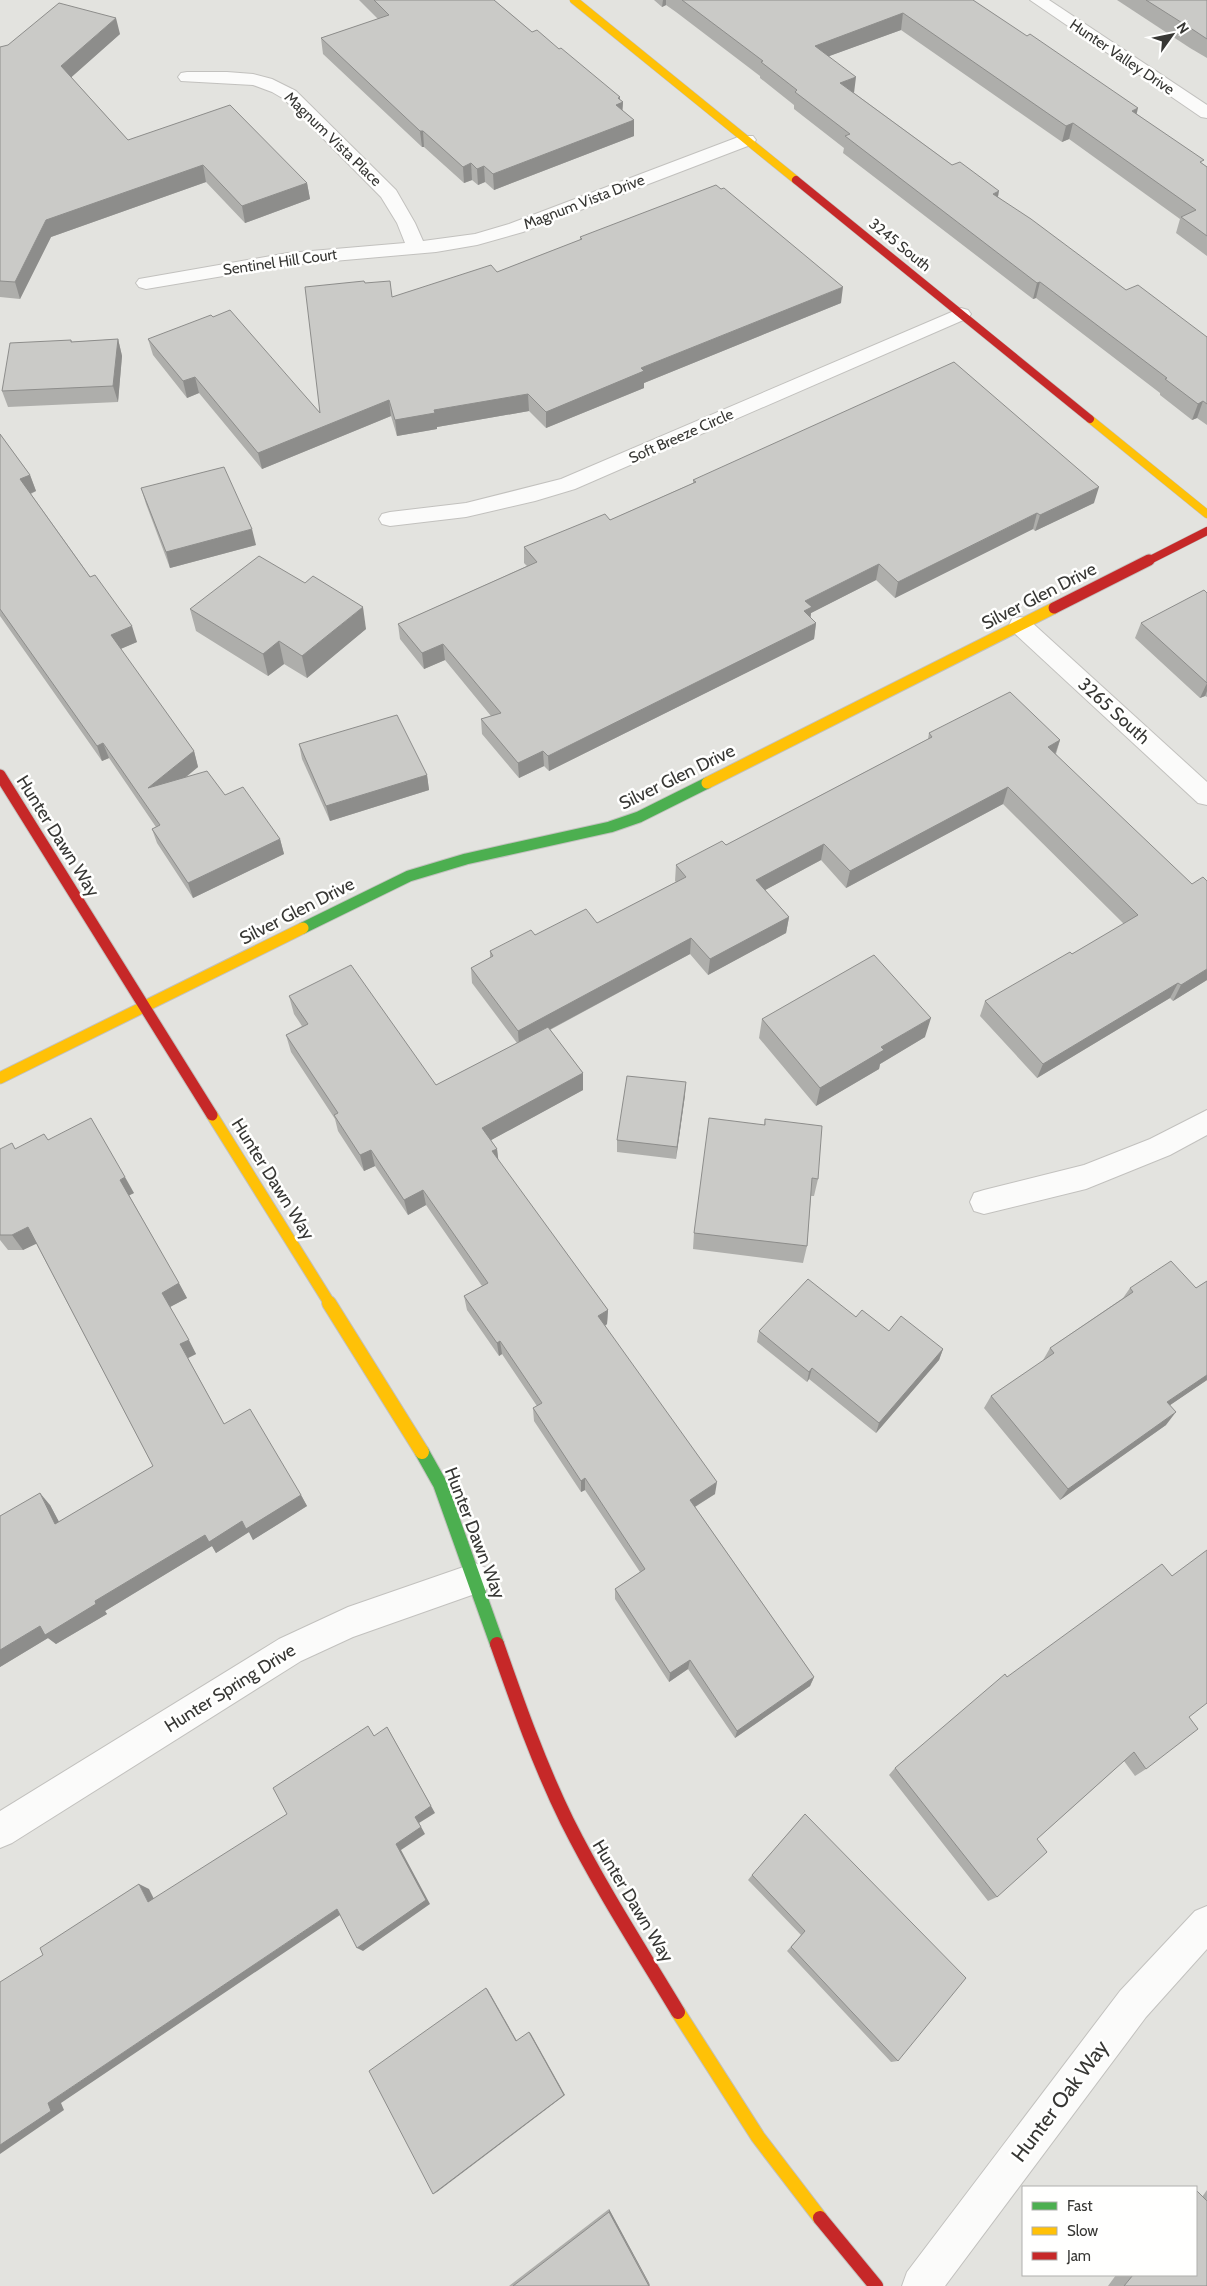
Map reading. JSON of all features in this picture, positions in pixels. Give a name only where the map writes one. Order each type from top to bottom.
[{"type":"street","name":"3245 South","points":[[574,0],[1207,514]]},
{"type":"street","name":"Hunter Valley Drive","points":[[1038,0],[1207,113]]},
{"type":"street","name":"Magnum Vista Place","points":[[187,77],[258,80],[276,86],[290,95],[389,194],[399,208],[416,248]]},
{"type":"street","name":"Magnum Vista Drive","points":[[416,248],[455,244],[516,228],[746,140]]},
{"type":"street","name":"Sentinel Hill Court","points":[[146,284],[288,259],[416,248]]},
{"type":"street","name":"Soft Breeze Circle","points":[[390,519],[466,510],[568,484],[961,314]]},
{"type":"street","name":"Silver Glen Drive","points":[[0,1078],[409,876],[466,858],[587,835],[638,817],[1207,532]]},
{"type":"street","name":"3265 South","points":[[1020,625],[1207,796]]},
{"type":"street","name":"Hunter Dawn Way","points":[[0,775],[422,1451],[440,1484],[554,1794],[586,1858],[722,2082],[758,2136],[798,2192],[876,2286]]},
{"type":"street","points":[[984,1202],[1086,1177],[1160,1147],[1207,1122]]},
{"type":"street","name":"Hunter Spring Drive","points":[[0,1831],[290,1650],[348,1622],[475,1579]]},
{"type":"street","name":"Hunter Oak Way","points":[[921,2286],[1133,2004],[1207,1923]]},
{"type":"building","points":[[374,0],[494,0],[532,32],[537,30],[559,49],[561,48],[620,97],[618,98],[623,102],[616,105],[634,120],[493,174],[484,166],[477,169],[471,163],[463,167],[423,131],[420,131],[321,38],[389,15]]},
{"type":"building","points":[[682,0],[973,0],[1027,36],[1030,34],[1138,108],[1132,111],[1204,160],[1200,162],[1207,167],[1207,236],[1181,217],[1196,210],[1073,123],[1066,126],[903,13],[815,46],[856,77],[840,83],[952,165],[960,162],[999,191],[993,194],[1031,219],[1126,290],[1138,285],[1207,337],[1207,404],[1203,401],[1198,404],[1165,379],[1167,378],[1040,282],[1037,283],[845,136],[850,134],[795,92],[797,90],[761,62],[763,61]]},
{"type":"building","points":[[1146,0],[1207,0],[1207,39],[1195,31]]},
{"type":"building","points":[[59,3],[116,18],[61,66],[128,140],[230,105],[307,183],[242,206],[203,165],[46,220],[15,282],[0,281],[0,47],[8,45]]},
{"type":"building","points":[[716,185],[721,189],[724,188],[843,287],[641,368],[644,371],[546,412],[528,394],[434,410],[435,413],[395,420],[389,400],[258,453],[195,377],[183,381],[148,339],[211,315],[213,317],[230,310],[320,413],[305,287],[364,281],[365,283],[390,281],[392,297],[491,265],[497,272],[582,239],[580,237]]},
{"type":"building","points":[[118,339],[113,386],[2,391],[10,343]]},
{"type":"building","points":[[954,362],[1099,487],[1040,515],[1037,513],[898,582],[879,564],[805,601],[812,607],[804,611],[816,623],[548,756],[543,751],[518,763],[481,719],[501,713],[443,644],[422,653],[398,624],[537,562],[524,547],[605,514],[610,520],[696,482],[693,480]]},
{"type":"building","points":[[0,434],[30,475],[20,479],[90,577],[95,575],[132,626],[111,635],[194,751],[148,788],[207,771],[225,795],[243,787],[280,839],[188,883],[152,829],[160,825],[103,743],[97,746],[0,609]]},
{"type":"building","points":[[224,467],[252,529],[166,552],[141,488]]},
{"type":"building","points":[[259,556],[305,583],[313,576],[363,607],[302,656],[279,641],[263,654],[190,609]]},
{"type":"building","points":[[1204,590],[1207,593],[1207,683],[1141,623]]},
{"type":"building","points":[[1010,692],[1060,740],[1048,747],[1192,884],[1203,877],[1207,881],[1207,969],[1181,985],[1178,983],[1043,1064],[985,1001],[1070,952],[1072,954],[1138,915],[1008,787],[850,871],[824,844],[756,880],[789,917],[710,959],[691,938],[518,1031],[471,968],[493,956],[490,951],[531,930],[535,935],[586,909],[597,923],[686,877],[676,865],[722,841],[726,845],[932,737],[929,733]]},
{"type":"building","points":[[397,715],[427,775],[326,806],[299,744]]},
{"type":"building","points":[[874,955],[931,1018],[881,1047],[884,1050],[820,1088],[762,1019]]},
{"type":"building","points":[[351,965],[436,1085],[548,1027],[583,1073],[482,1128],[497,1149],[492,1151],[608,1310],[598,1316],[717,1482],[690,1500],[814,1677],[737,1731],[690,1660],[670,1673],[615,1589],[645,1569],[585,1478],[581,1481],[533,1408],[542,1403],[500,1341],[497,1343],[464,1296],[488,1283],[423,1190],[404,1200],[371,1150],[360,1155],[334,1115],[338,1113],[286,1035],[308,1024],[289,996]]},
{"type":"building","points":[[627,1076],[686,1082],[677,1147],[617,1140]]},
{"type":"building","points":[[91,1118],[125,1177],[120,1180],[179,1283],[162,1293],[189,1340],[180,1344],[224,1424],[250,1409],[301,1495],[246,1529],[242,1521],[209,1542],[205,1535],[95,1601],[96,1604],[45,1635],[40,1626],[0,1650],[0,1516],[40,1493],[55,1524],[153,1466],[28,1227],[12,1235],[0,1235],[0,1149],[12,1143],[15,1149],[44,1134],[48,1140]]},
{"type":"building","points":[[709,1118],[765,1125],[765,1119],[822,1126],[818,1179],[812,1178],[807,1246],[694,1233]]},
{"type":"building","points":[[1171,1261],[1196,1288],[1207,1281],[1207,1375],[1167,1402],[1176,1412],[1068,1489],[991,1396],[1054,1353],[1050,1348],[1133,1292],[1130,1288]]},
{"type":"building","points":[[808,1279],[856,1317],[862,1310],[889,1331],[901,1316],[943,1349],[879,1423],[812,1368],[809,1372],[759,1331]]},
{"type":"building","points":[[1207,1550],[1207,1703],[1189,1717],[1198,1729],[1146,1769],[1134,1752],[1037,1839],[1047,1852],[997,1897],[895,1768],[1005,1674],[1007,1677],[1162,1564],[1172,1576]]},
{"type":"building","points":[[368,1726],[374,1736],[387,1727],[431,1806],[415,1817],[421,1827],[396,1844],[426,1900],[357,1948],[337,1909],[48,2103],[51,2111],[0,2145],[0,1982],[43,1955],[40,1948],[139,1884],[148,1902],[287,1814],[273,1788]]},
{"type":"building","points":[[805,1814],[966,1978],[898,2061],[791,1947],[805,1931],[752,1875]]},
{"type":"building","points":[[486,1988],[516,2041],[529,2032],[564,2095],[433,2194],[369,2071]]},
{"type":"building","points":[[1197,2191],[1207,2201],[1207,2286],[1124,2286],[1132,2276],[1197,2276]]},
{"type":"building","points":[[609,2212],[649,2286],[513,2286]]},
{"type":"traffic: fast","points":[[303,928],[409,876],[466,859],[610,827],[639,817],[707,783]]},
{"type":"traffic: fast","points":[[422,1452],[440,1484],[497,1644]]},
{"type":"traffic: slow","points":[[574,0],[796,180]]},
{"type":"traffic: slow","points":[[1090,419],[1207,514]]},
{"type":"traffic: slow","points":[[707,783],[1054,608]]},
{"type":"traffic: slow","points":[[0,1078],[303,928]]},
{"type":"traffic: slow","points":[[212,1115],[422,1452]]},
{"type":"traffic: slow","points":[[678,2012],[758,2137],[820,2218]]},
{"type":"traffic: jam","points":[[796,180],[1090,419]]},
{"type":"traffic: jam","points":[[1054,608],[1207,531]]},
{"type":"traffic: jam","points":[[0,775],[212,1115]]},
{"type":"traffic: jam","points":[[497,1644],[538,1756],[567,1821],[607,1894],[678,2012]]},
{"type":"traffic: jam","points":[[820,2218],[876,2286]]}]
